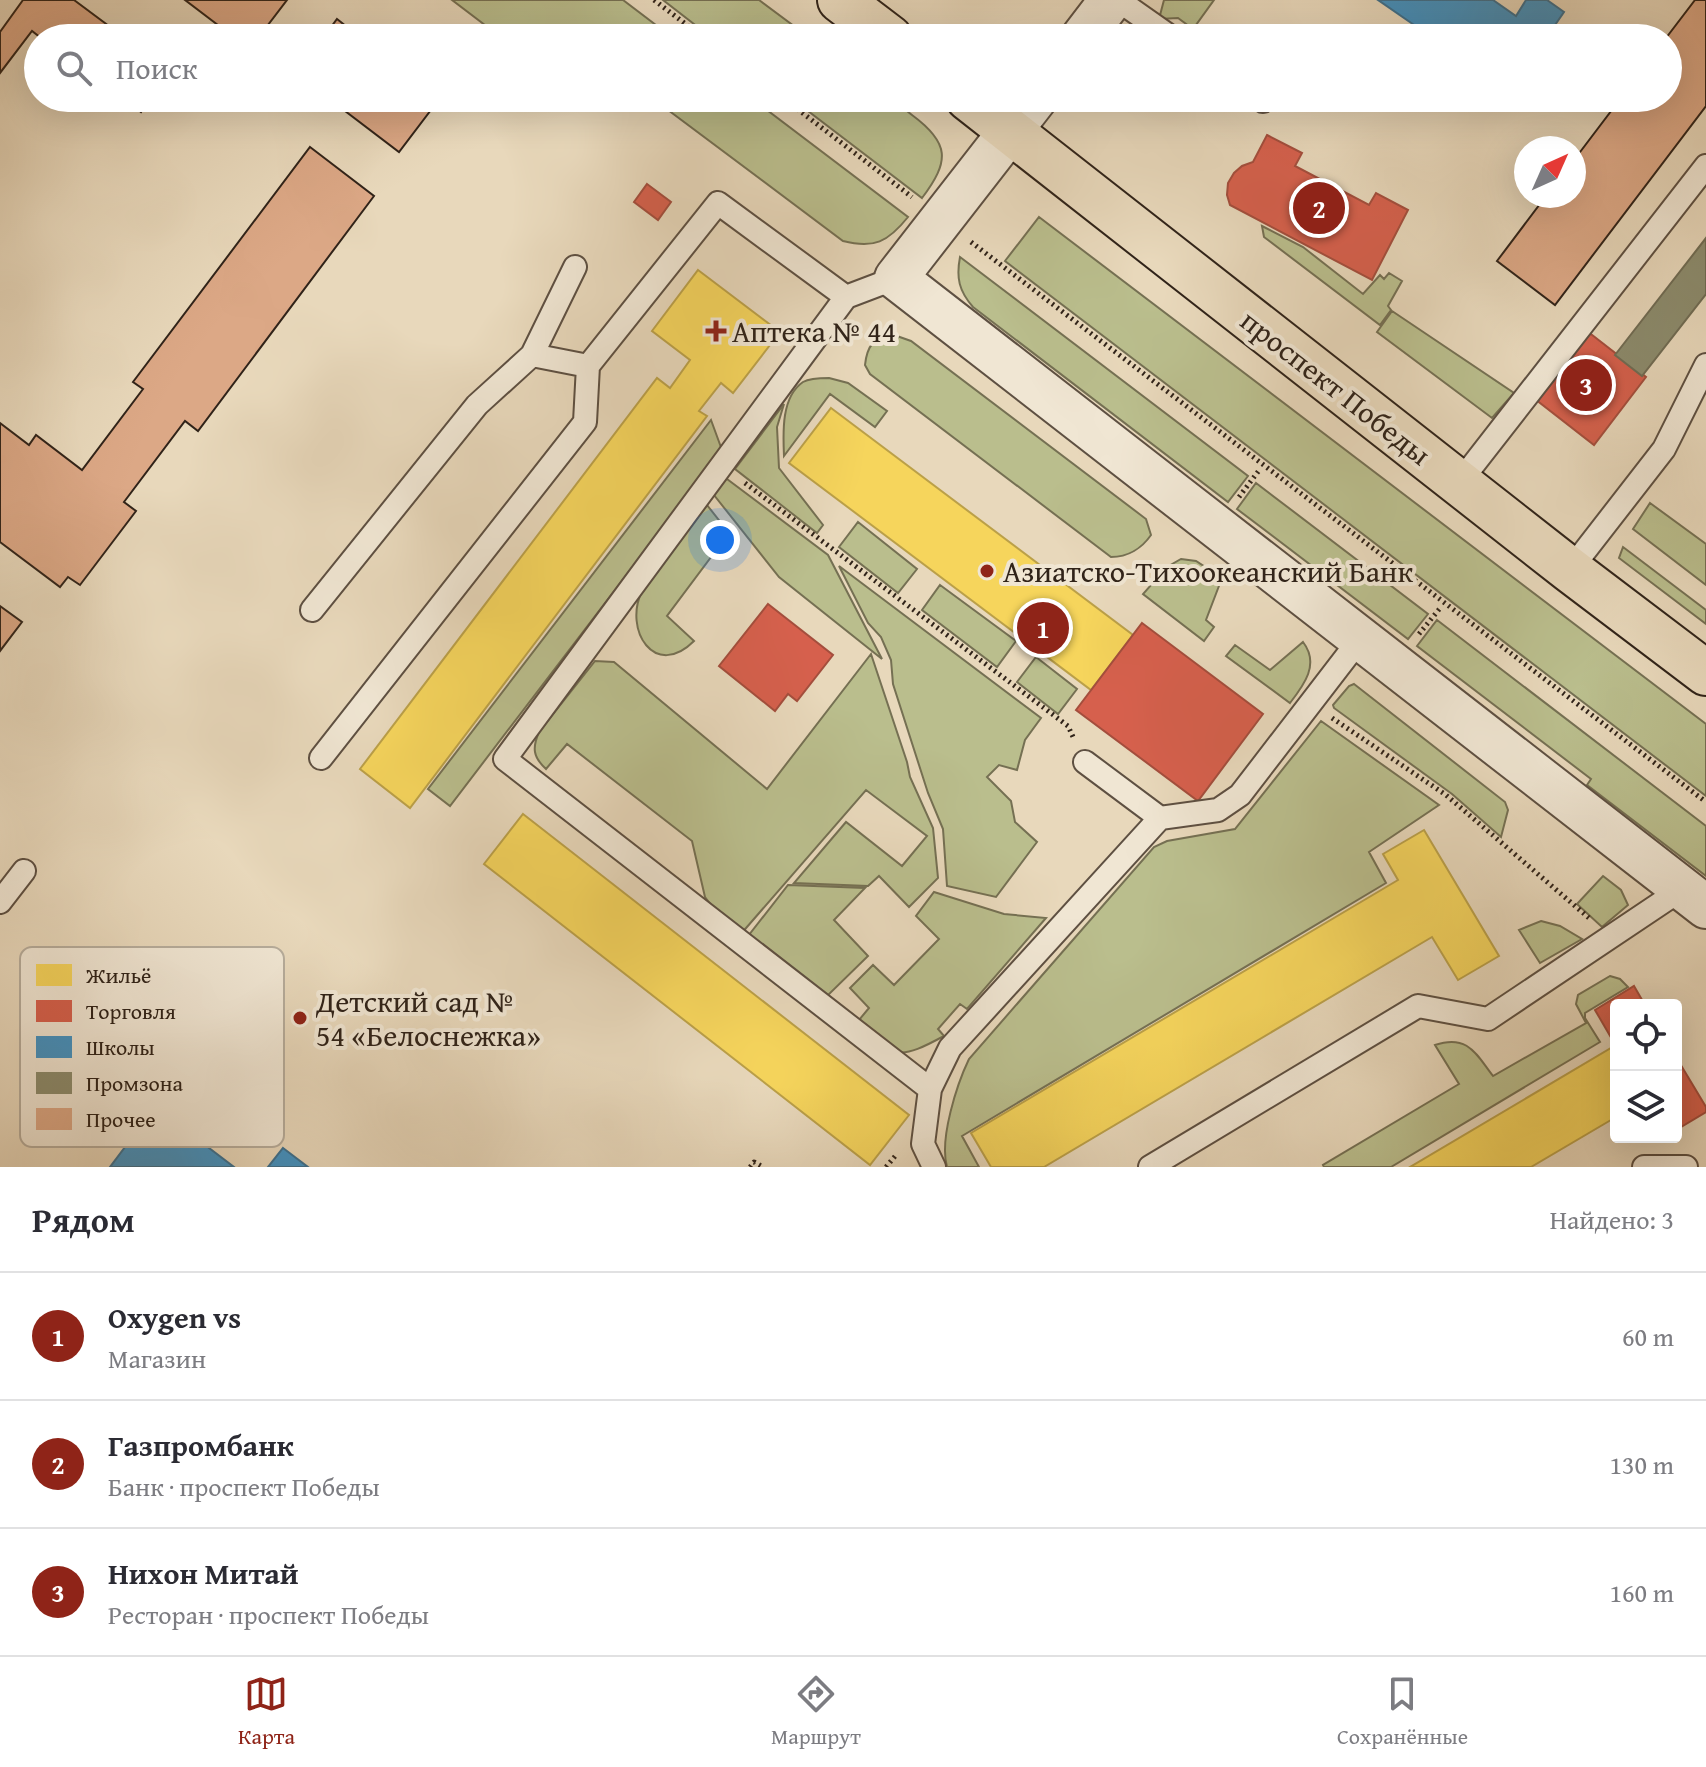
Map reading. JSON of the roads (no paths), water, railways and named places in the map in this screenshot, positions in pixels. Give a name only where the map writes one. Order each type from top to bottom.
[{"type":"main road","points":[[840,0],[872,24]]},
{"type":"main road","name":"проспект Победы","points":[[1023,114],[1459,483],[1706,673]]},
{"type":"street","points":[[1093,24],[1111,0]]},
{"type":"street","points":[[1023,114],[896,278],[1694,898]]},
{"type":"lane","points":[[1118,0],[1152,24]]},
{"type":"lane","points":[[1459,483],[1706,166]]},
{"type":"lane","points":[[321,758],[585,422],[588,366],[718,203],[846,297]]},
{"type":"lane","points":[[312,610],[477,405],[532,355],[575,267]]},
{"type":"lane","points":[[896,278],[846,297],[505,759],[930,1089]]},
{"type":"lane","points":[[532,355],[588,366]]},
{"type":"lane","points":[[1570,570],[1664,449],[1706,365]]},
{"type":"lane","points":[[934,1167],[923,1144],[930,1089],[950,1048],[1160,818],[1218,810],[1240,795],[1360,639]]},
{"type":"lane","points":[[1085,762],[1160,818]]},
{"type":"lane","points":[[0,902],[24,871]]},
{"type":"lane","points":[[1150,1167],[1418,1006],[1488,1019],[1611,937],[1694,898]]},
{"type":"lane","points":[[1644,1167],[1686,1167]]},
{"type":"place","name":"Газпромбанк","points":[[1319,208]]},
{"type":"place","name":"Аптека № 44","points":[[716,331]]},
{"type":"place","name":"Нихон Митай","points":[[1586,385]]},
{"type":"place","name":"Азиатско-Тихоокеанский Банк","points":[[987,571]]},
{"type":"place","name":"Oxygen vs","points":[[1043,628]]},
{"type":"place","name":"Детский сад № 54 «Белоснежка»","points":[[300,1018]]}]
